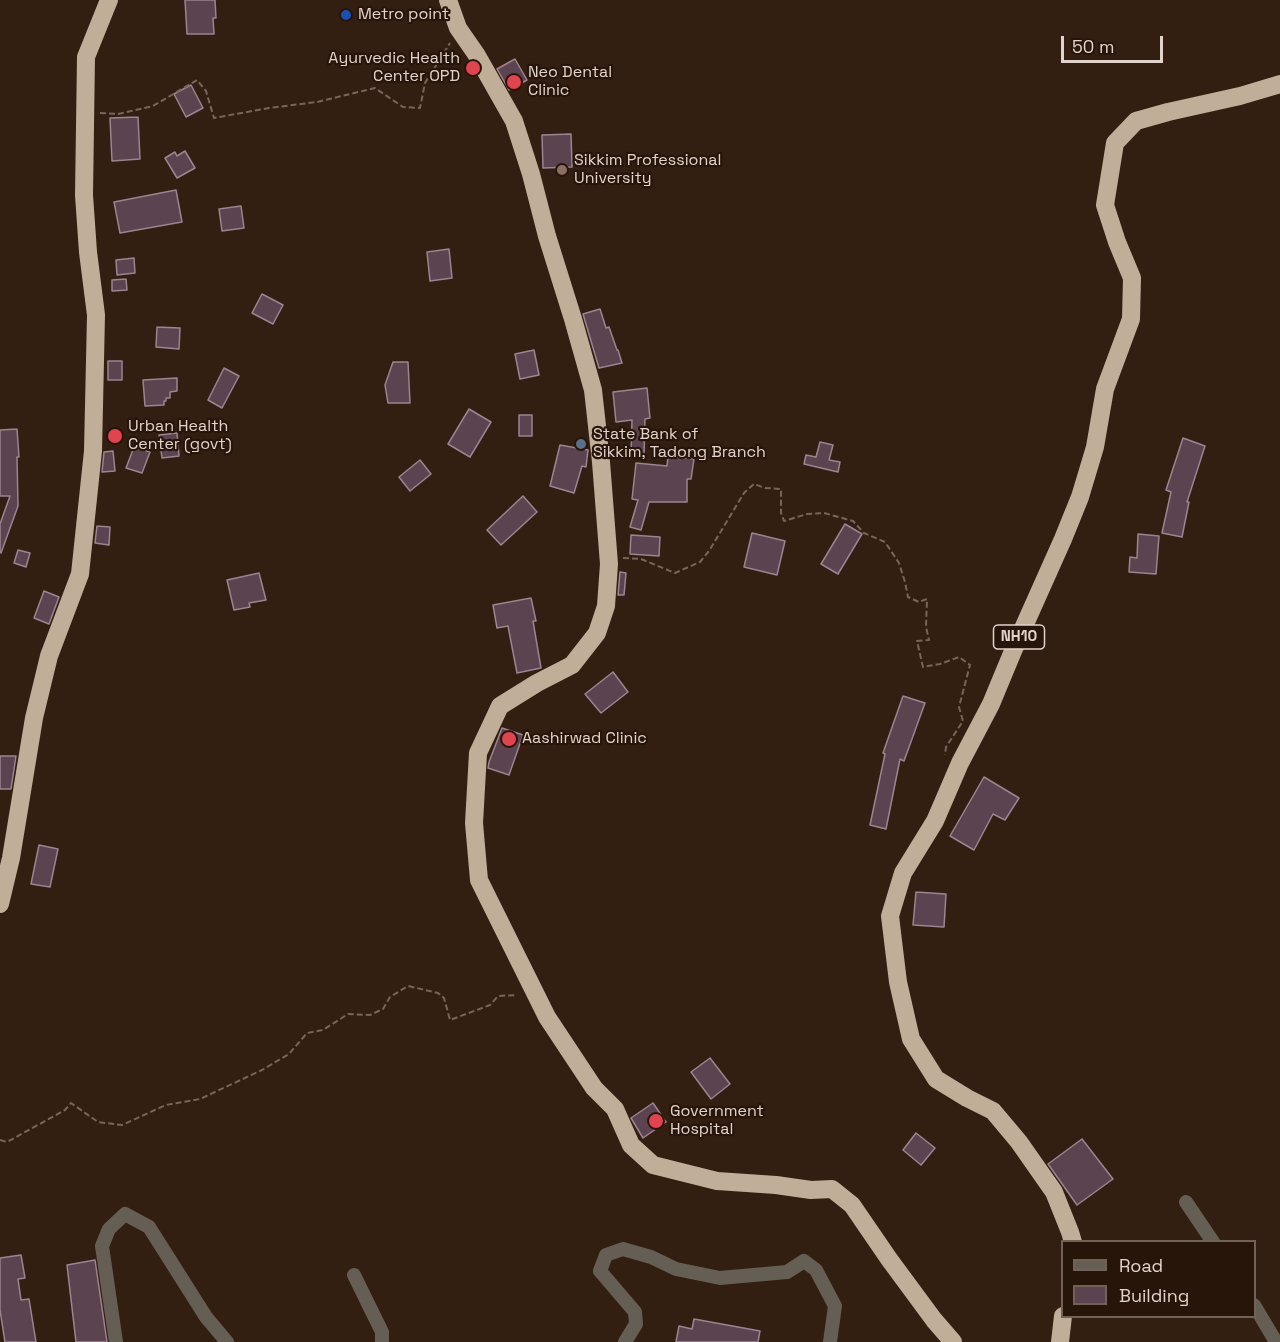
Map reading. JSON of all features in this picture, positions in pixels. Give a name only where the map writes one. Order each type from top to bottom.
[{"type":"highway","points":[[0,904],[11,858],[34,718],[49,656],[80,574],[93,451],[96,315],[84,195],[86,57],[109,0]]},
{"type":"highway","points":[[448,0],[458,28],[476,54],[514,121],[573,319],[593,390],[609,564],[606,606],[597,633],[572,665],[537,683],[501,706],[478,753],[474,823],[479,880],[552,1026],[594,1088],[615,1109],[632,1145],[653,1165],[717,1181],[811,1190],[832,1189],[852,1205],[889,1259],[953,1342]]},
{"type":"highway","name":"NH10","points":[[1072,1240],[1054,1192],[1019,1142],[993,1111],[936,1079],[911,1039],[898,982],[890,916],[903,873],[935,821],[960,763],[991,704],[1080,497],[1095,447],[1105,389],[1131,319],[1132,278],[1105,206],[1114,143],[1136,120],[1240,96],[1280,84]]},
{"type":"highway","points":[[1060,1342],[1063,1318]]},
{"type":"street","points":[[1186,1202],[1212,1240]]},
{"type":"street","points":[[116,1342],[102,1246],[109,1229],[125,1214],[149,1227],[206,1317],[227,1342]]},
{"type":"street","points":[[625,1342],[636,1324],[635,1312],[600,1271],[606,1255],[623,1249],[651,1257],[676,1269],[720,1278],[787,1272],[804,1261],[816,1270],[835,1306],[830,1342]]},
{"type":"street","points":[[354,1275],[382,1332],[382,1342]]},
{"type":"street","points":[[1256,1308],[1276,1342]]},
{"type":"path","points":[[85,113],[118,114],[153,106],[197,80],[206,91],[214,118],[317,102],[375,88],[403,107],[420,108],[424,83],[444,55],[458,28]]},
{"type":"path","points":[[609,564],[624,557],[641,558],[675,573],[700,562],[744,493],[754,484],[765,488],[781,489],[781,513],[784,520],[807,514],[824,513],[853,521],[864,534],[885,542],[899,563],[908,597],[919,602],[927,599],[926,627],[929,640],[917,641],[922,666],[940,664],[959,657],[970,665],[959,707],[963,721],[946,747],[945,763],[951,785]]},
{"type":"path","points":[[0,1140],[7,1142],[65,1110],[70,1103],[98,1122],[122,1125],[166,1105],[200,1099],[262,1070],[289,1054],[307,1033],[323,1030],[348,1014],[370,1015],[383,1009],[390,997],[408,986],[438,993],[444,998],[450,1020],[490,1005],[498,996],[519,994],[527,978]]},
{"type":"building","points":[[185,0],[215,0],[214,34],[187,34]]},
{"type":"building","points":[[515,59],[527,80],[509,90],[497,69]]},
{"type":"building","points":[[191,85],[203,108],[186,117],[174,94]]},
{"type":"building","points":[[138,117],[140,159],[112,161],[110,118]]},
{"type":"building","points":[[571,134],[572,167],[543,168],[542,135]]},
{"type":"building","points":[[185,151],[195,168],[177,178],[165,158],[175,152],[177,156]]},
{"type":"building","points":[[176,190],[182,222],[120,233],[114,202]]},
{"type":"building","points":[[241,206],[244,228],[222,231],[219,209]]},
{"type":"building","points":[[449,249],[452,278],[430,281],[427,252]]},
{"type":"building","points":[[134,258],[135,273],[117,275],[116,260]]},
{"type":"building","points":[[126,279],[127,290],[112,291],[112,280]]},
{"type":"building","points":[[262,294],[283,305],[273,324],[252,313]]},
{"type":"building","points":[[600,309],[622,363],[599,368],[583,314]]},
{"type":"building","points":[[157,327],[180,328],[179,349],[156,347]]},
{"type":"building","points":[[534,350],[539,375],[520,379],[515,354]]},
{"type":"building","points":[[108,361],[122,361],[122,380],[108,380]]},
{"type":"building","points":[[393,362],[408,362],[410,403],[388,403],[385,385]]},
{"type":"building","points":[[224,368],[239,376],[222,408],[208,400]]},
{"type":"building","points":[[177,378],[177,391],[170,392],[170,398],[166,398],[164,405],[145,406],[143,380]]},
{"type":"building","points":[[647,388],[650,418],[645,419],[644,456],[631,455],[632,420],[616,422],[613,392]]},
{"type":"building","points":[[469,409],[491,422],[470,457],[448,444]]},
{"type":"building","points":[[519,415],[532,415],[532,436],[519,436]]},
{"type":"building","points":[[17,429],[18,506],[1,553],[0,524],[10,496],[0,496],[0,430]]},
{"type":"building","points":[[177,433],[179,456],[162,458],[159,435]]},
{"type":"building","points":[[1183,438],[1205,446],[1187,502],[1189,502],[1182,537],[1162,533],[1171,492],[1166,490]]},
{"type":"building","points":[[820,442],[833,445],[829,460],[840,462],[838,472],[804,464],[806,455],[816,457]]},
{"type":"building","points":[[560,445],[588,450],[586,467],[582,466],[574,493],[550,486]]},
{"type":"building","points":[[134,447],[150,452],[142,473],[126,468]]},
{"type":"building","points":[[113,451],[115,471],[102,472],[104,452]]},
{"type":"building","points":[[668,456],[694,459],[691,479],[687,479],[687,502],[649,502],[641,530],[630,527],[638,500],[632,499],[636,463],[667,466]]},
{"type":"building","points":[[420,460],[431,474],[410,491],[399,477]]},
{"type":"building","points":[[523,496],[537,512],[501,545],[487,530]]},
{"type":"building","points":[[845,524],[862,534],[838,574],[821,564]]},
{"type":"building","points":[[97,526],[110,527],[109,545],[95,543]]},
{"type":"building","points":[[752,533],[785,541],[777,575],[744,567]]},
{"type":"building","points":[[1138,534],[1159,536],[1156,574],[1129,572],[1130,557],[1137,558]]},
{"type":"building","points":[[631,535],[660,537],[659,556],[630,554]]},
{"type":"building","points":[[18,550],[30,553],[26,567],[14,563]]},
{"type":"building","points":[[620,572],[626,573],[624,595],[618,595]]},
{"type":"building","points":[[259,573],[266,600],[249,603],[250,607],[234,610],[227,580]]},
{"type":"building","points":[[44,591],[59,597],[49,624],[34,618]]},
{"type":"building","points":[[531,598],[541,668],[517,673],[508,626],[497,628],[493,605]]},
{"type":"building","points":[[613,672],[628,692],[601,713],[585,694]]},
{"type":"building","points":[[903,696],[925,703],[904,761],[900,759],[886,829],[870,825],[885,754],[883,753]]},
{"type":"building","points":[[502,728],[523,735],[509,775],[488,768]]},
{"type":"building","points":[[0,756],[16,756],[11,789],[0,789]]},
{"type":"building","points":[[984,777],[1019,798],[1005,820],[993,814],[974,850],[950,836]]},
{"type":"building","points":[[39,845],[58,849],[50,887],[31,884]]},
{"type":"building","points":[[916,892],[946,894],[944,927],[913,925]]},
{"type":"building","points":[[710,1058],[730,1084],[711,1099],[691,1072]]},
{"type":"building","points":[[653,1103],[666,1122],[643,1138],[631,1118]]},
{"type":"building","points":[[916,1133],[935,1148],[921,1165],[903,1150]]},
{"type":"building","points":[[1082,1139],[1113,1179],[1077,1205],[1048,1164]]},
{"type":"building","points":[[21,1255],[25,1278],[18,1279],[21,1300],[29,1299],[36,1342],[5,1342],[0,1310],[0,1258]]},
{"type":"building","points":[[95,1260],[107,1342],[76,1342],[67,1265]]},
{"type":"building","points":[[694,1319],[760,1331],[758,1342],[676,1342],[679,1326],[692,1329]]},
{"type":"place","name":"Metro point","points":[[346,15]]},
{"type":"place","name":"Ayurvedic Health Center OPD","points":[[473,68]]},
{"type":"place","name":"Neo Dental Clinic","points":[[514,82]]},
{"type":"place","name":"Sikkim Professional University","points":[[562,170]]},
{"type":"place","name":"Urban Health Center (govt)","points":[[115,436]]},
{"type":"place","name":"State Bank of Sikkim, Tadong Branch","points":[[581,444]]},
{"type":"place","name":"Aashirwad Clinic","points":[[509,739]]},
{"type":"place","name":"Government Hospital","points":[[656,1121]]}]
